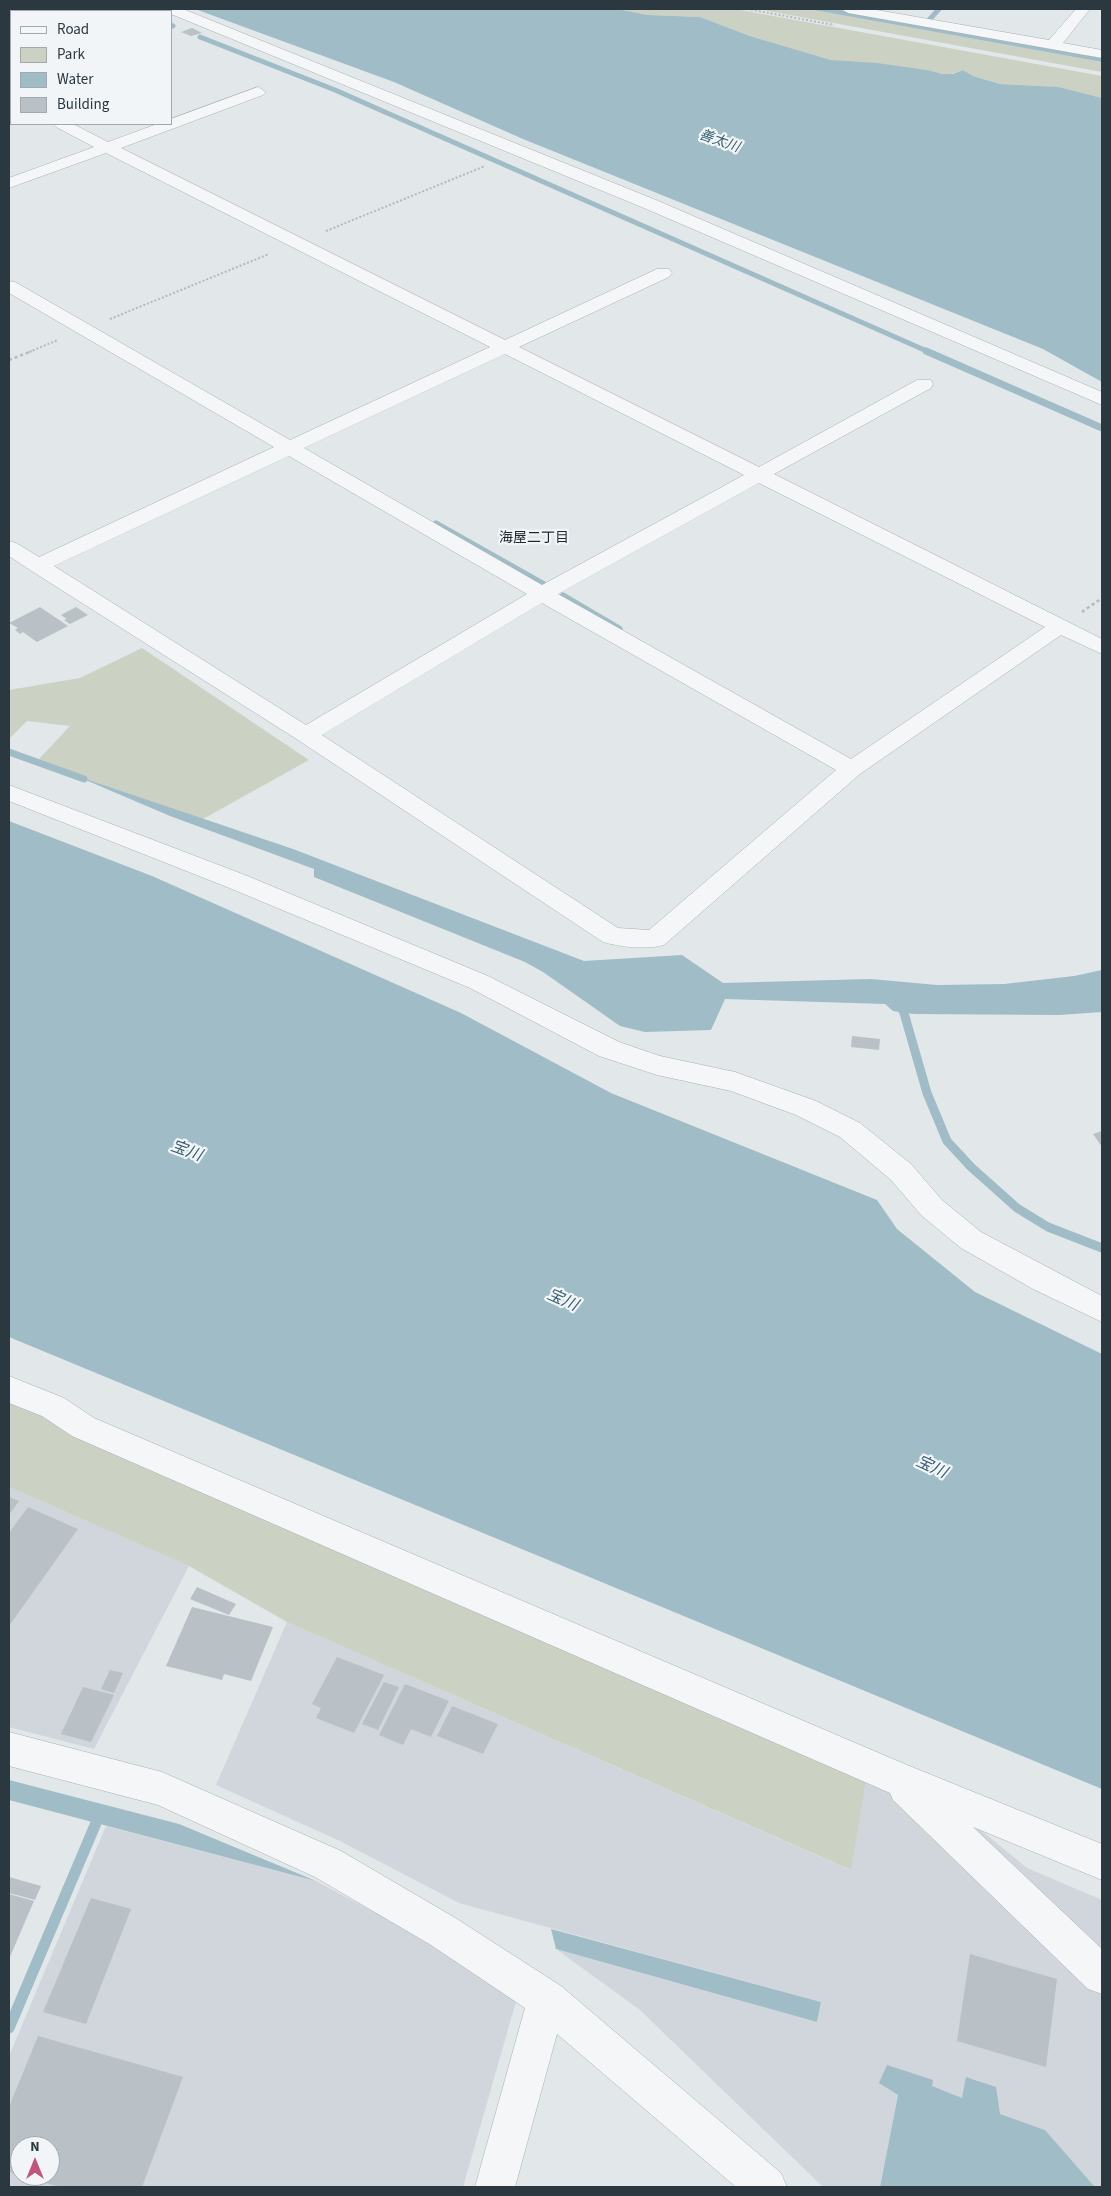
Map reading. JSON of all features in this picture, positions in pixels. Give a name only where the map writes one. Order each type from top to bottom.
[{"type":"street","points":[[171,9],[650,204],[1102,399]]},
{"type":"street","points":[[848,9],[1102,54]]},
{"type":"street","points":[[1053,45],[1083,9]]},
{"type":"street","points":[[172,124],[258,92]]},
{"type":"street","points":[[63,125],[1102,648]]},
{"type":"street","points":[[9,183],[168,125]]},
{"type":"street","points":[[36,566],[664,273]]},
{"type":"street","points":[[9,286],[542,594],[852,769]]},
{"type":"street","points":[[306,734],[542,594],[924,384]]},
{"type":"street","points":[[9,548],[306,734],[612,936],[655,939],[852,769],[1060,626]]},
{"type":"street","points":[[9,792],[246,885],[479,982],[609,1049],[657,1065],[735,1082],[806,1108],[850,1130],[901,1172],[932,1208],[971,1240],[1044,1281],[1102,1310]]},
{"type":"street","points":[[9,1388],[53,1407],[83,1427],[894,1777],[1102,1862]]},
{"type":"street","points":[[9,1749],[162,1789],[328,1864],[444,1932],[547,2000],[767,2187]]},
{"type":"street","points":[[894,1777],[1102,1975]]},
{"type":"street","points":[[495,2187],[547,2000]]},
{"type":"path","points":[[9,360],[484,166]]},
{"type":"shaded area","points":[[9,1487],[189,1566],[94,1749],[9,1727]]},
{"type":"shaded area","points":[[287,1622],[850,1870],[867,1776],[960,1813],[1027,1868],[1102,1900],[1102,2187],[1095,2187],[1045,2130],[1000,2114],[979,2081],[966,2077],[963,2099],[931,2086],[933,2080],[898,2095],[880,2187],[823,2187],[640,2010],[556,1949],[817,2022],[821,2002],[459,1903],[340,1841],[216,1785]]},
{"type":"shaded area","points":[[106,1826],[316,1881],[398,1925],[517,1998],[463,2187],[9,2187],[9,2056]]},
{"type":"green space","points":[[617,9],[735,9],[1102,76],[1102,98],[1059,87],[1000,84],[973,76],[963,70],[945,74],[927,70],[831,60],[750,36],[700,17],[648,15]]},
{"type":"green space","points":[[757,9],[808,9],[1102,62],[1102,72]]},
{"type":"green space","points":[[142,648],[309,760],[203,819],[74,775],[39,759],[70,726],[27,721],[9,739],[9,690],[80,678]]},
{"type":"green space","points":[[9,1400],[49,1414],[867,1776],[851,1870],[287,1622],[189,1566],[9,1487]]},
{"type":"water","name":"善太川","points":[[195,9],[617,9],[648,15],[700,17],[750,36],[831,60],[877,63],[942,74],[953,74],[963,70],[973,76],[1000,84],[1059,87],[1102,98],[1102,382],[1043,349],[523,139],[394,82]]},
{"type":"water","points":[[808,9],[835,9],[1102,57],[1102,62]]},
{"type":"water","points":[[74,775],[293,849],[584,961],[682,955],[723,983],[871,979],[937,985],[1004,984],[1074,976],[1102,970],[1102,1012],[1059,1015],[914,1014],[893,1011],[885,1004],[725,999],[711,1030],[645,1032],[620,1026],[543,972],[525,962],[314,877],[314,869],[170,816]]},
{"type":"water","name":"宝川","points":[[9,821],[152,876],[461,1013],[611,1093],[877,1200],[897,1229],[975,1292],[1102,1354],[1102,1789],[9,1337]]},
{"type":"water","points":[[9,1780],[179,1824],[316,1881],[9,1800]]},
{"type":"water","points":[[551,1929],[821,2002],[817,2022],[556,1949]]},
{"type":"water","points":[[887,2065],[933,2080],[932,2086],[962,2098],[966,2077],[996,2087],[1000,2114],[1045,2130],[1095,2187],[880,2187],[898,2095],[879,2083]]},
{"type":"building","points":[[192,28],[202,33],[191,36],[181,32]]},
{"type":"building","points":[[40,607],[68,626],[37,642],[23,632],[20,634],[15,630],[18,628],[9,623]]},
{"type":"building","points":[[76,607],[88,615],[70,624],[61,615]]},
{"type":"building","points":[[852,1036],[880,1039],[879,1050],[851,1047]]},
{"type":"building","points":[[1102,1131],[1102,1147],[1093,1134]]},
{"type":"building","points":[[9,1497],[19,1501],[9,1515]]},
{"type":"building","points":[[28,1507],[78,1529],[9,1626],[9,1533]]},
{"type":"building","points":[[197,1587],[236,1604],[229,1615],[190,1599]]},
{"type":"building","points":[[192,1607],[273,1627],[251,1681],[224,1674],[222,1680],[166,1666]]},
{"type":"building","points":[[337,1657],[384,1675],[354,1733],[316,1718],[321,1708],[312,1704]]},
{"type":"building","points":[[110,1670],[123,1673],[114,1693],[101,1689]]},
{"type":"building","points":[[384,1682],[399,1687],[378,1730],[362,1724]]},
{"type":"building","points":[[405,1684],[449,1701],[431,1737],[411,1729],[403,1745],[379,1735]]},
{"type":"building","points":[[83,1687],[114,1695],[91,1742],[61,1734]]},
{"type":"building","points":[[452,1706],[498,1724],[483,1754],[437,1736]]},
{"type":"building","points":[[9,1877],[41,1886],[35,1900],[9,1893]]},
{"type":"building","points":[[9,1894],[34,1901],[9,1959]]},
{"type":"building","points":[[91,1898],[131,1909],[86,2024],[43,2012]]},
{"type":"building","points":[[970,1954],[1057,1979],[1046,2067],[957,2041]]},
{"type":"building","points":[[38,2036],[183,2077],[142,2187],[56,2186],[60,2186],[60,2136],[10,2136],[9,2172],[9,2107]]},
{"type":"waterway","points":[[92,10],[96,9]]},
{"type":"waterway","points":[[929,20],[939,9]]},
{"type":"waterway","points":[[200,37],[335,90],[929,352]]},
{"type":"waterway","points":[[926,351],[1102,428]]},
{"type":"waterway","points":[[436,524],[546,586]]},
{"type":"waterway","points":[[563,596],[619,629]]},
{"type":"waterway","points":[[9,752],[84,779]]},
{"type":"waterway","points":[[899,1003],[904,1013],[927,1093],[947,1141],[971,1167],[1017,1208],[1048,1227],[1102,1248]]},
{"type":"waterway","points":[[9,2028],[96,1823]]},
{"type":"district","name":"海屋二丁目","points":[[534,539]]}]
